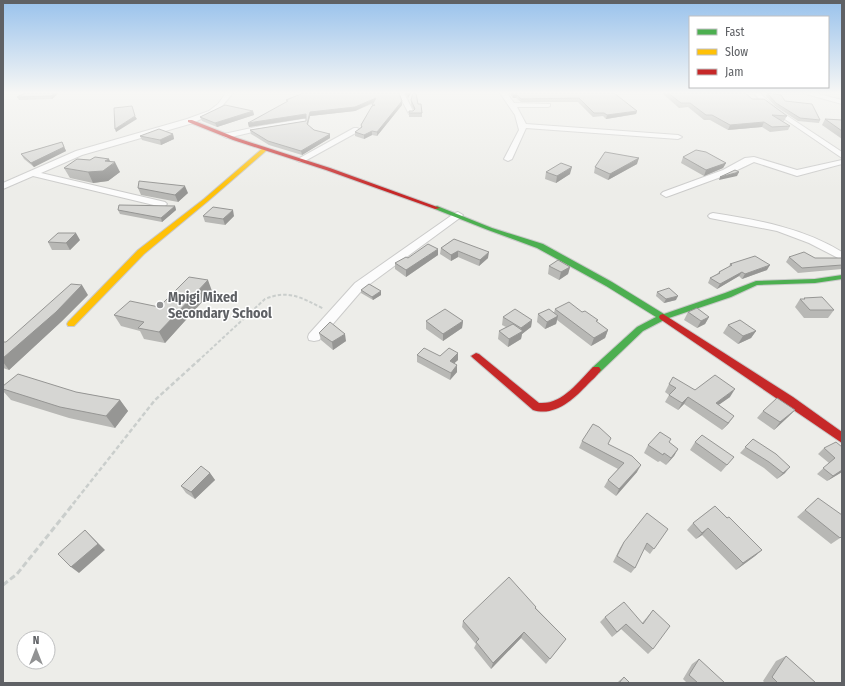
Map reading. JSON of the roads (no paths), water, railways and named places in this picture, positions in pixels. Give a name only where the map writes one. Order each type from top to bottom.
[{"type":"street","points":[[3,186],[79,153],[176,125]]},
{"type":"street","points":[[200,125],[227,136],[458,215],[490,229],[540,246],[609,284],[663,317],[789,400],[842,438]]},
{"type":"street","points":[[227,136],[276,125]]},
{"type":"street","points":[[797,125],[842,156]]},
{"type":"street","points":[[508,159],[523,130],[523,126],[604,130],[678,137]]},
{"type":"street","points":[[300,160],[357,130]]},
{"type":"street","points":[[71,324],[141,252],[206,200],[265,149]]},
{"type":"street","points":[[666,194],[726,172],[754,159],[797,173],[842,162]]},
{"type":"street","points":[[31,174],[162,204]]},
{"type":"street","points":[[314,337],[359,286],[458,215]]},
{"type":"street","points":[[713,216],[755,222],[778,228],[815,242],[842,257]]},
{"type":"street","points":[[476,356],[537,407],[545,410],[554,408],[566,398],[640,329],[663,317],[728,295],[756,283],[814,281],[842,277]]},
{"type":"place","name":"Mpigi Mixed Secondary School","points":[[160,305]]}]
